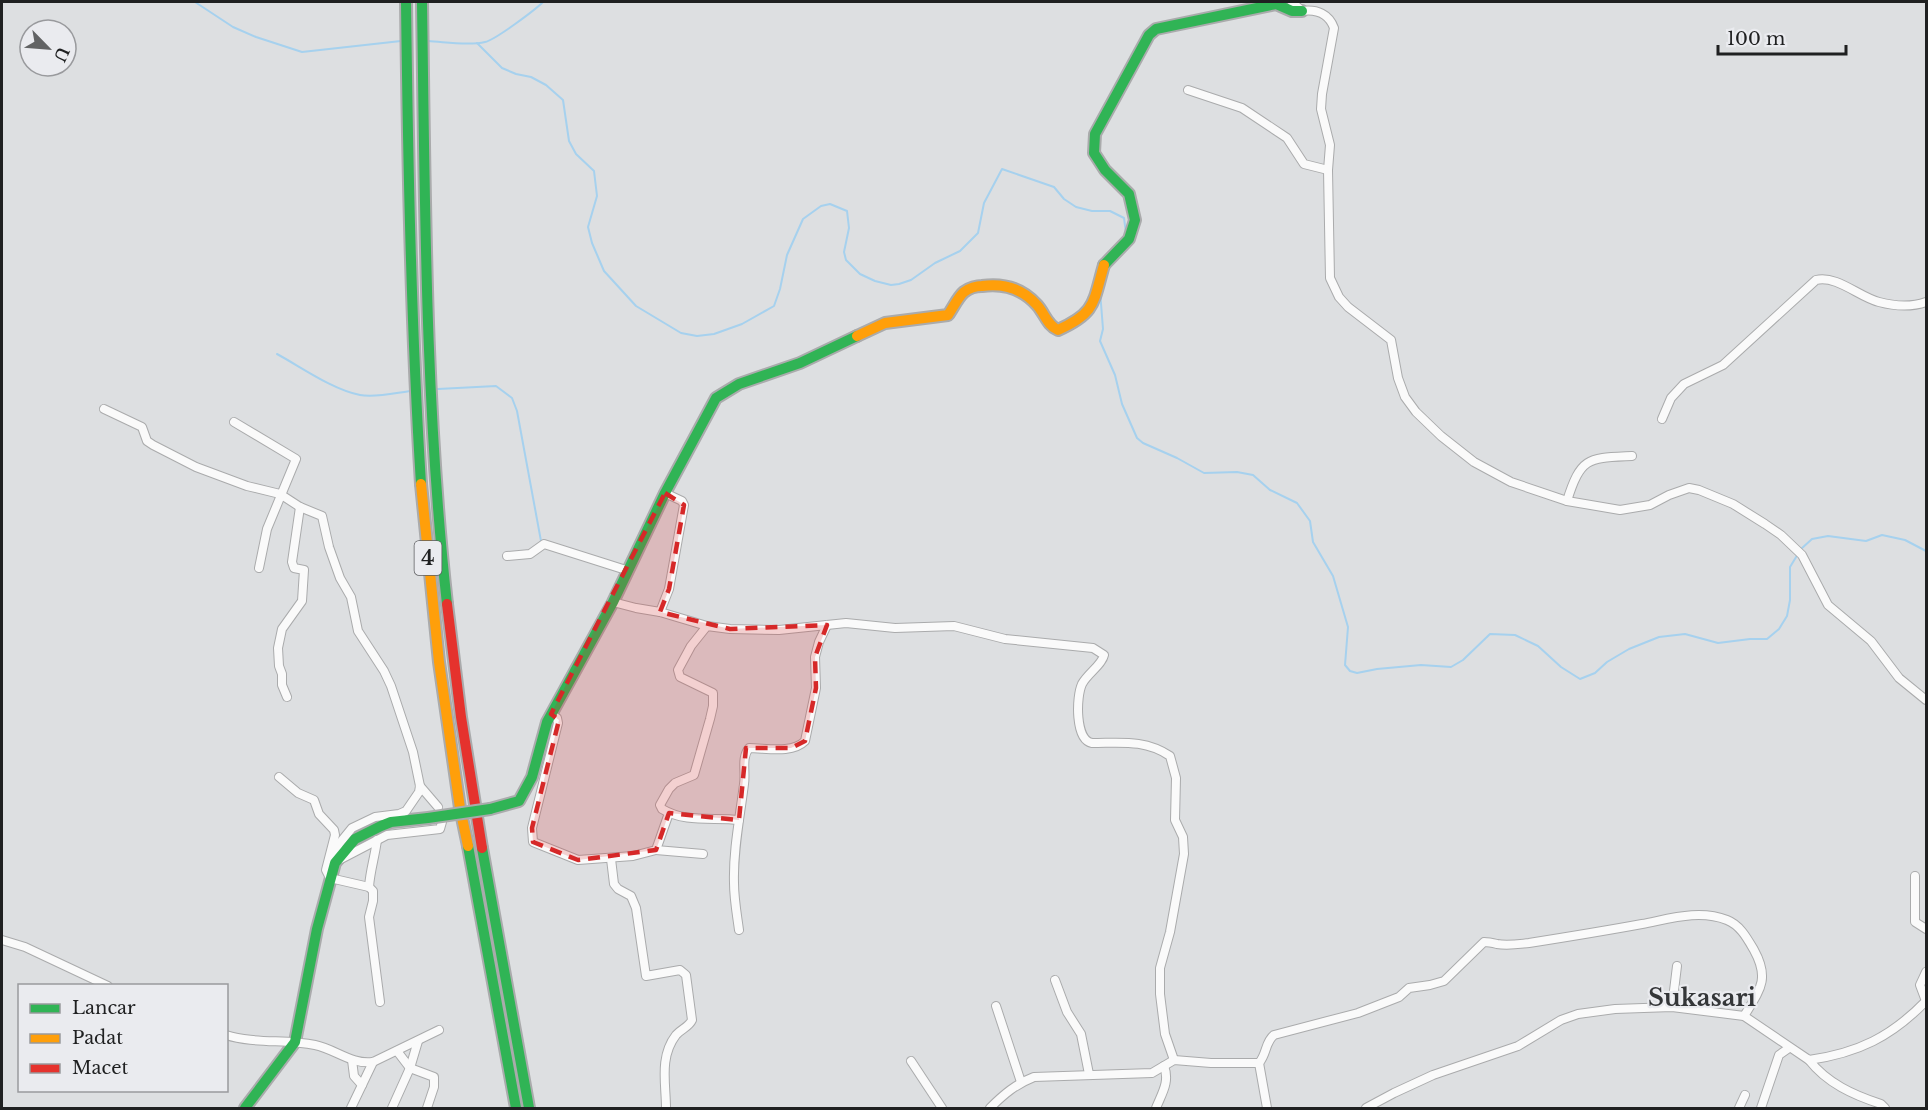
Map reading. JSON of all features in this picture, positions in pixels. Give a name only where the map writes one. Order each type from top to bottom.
[{"type":"main road","name":"4","points":[[406,2],[408,194],[413,351],[422,509],[439,662],[460,808],[481,910],[516,1108]]},
{"type":"main road","name":"4","points":[[422,2],[424,182],[438,507],[453,661],[473,805],[529,1108]]},
{"type":"main road","points":[[245,1108],[295,1042],[317,929],[335,863],[355,839],[391,822],[490,809],[519,801],[542,761],[547,722],[613,602],[626,570],[716,398],[739,384],[800,363],[885,323],[948,315],[965,291],[978,286],[1000,284],[1013,287],[1037,305],[1051,327],[1058,330],[1078,321],[1091,308],[1105,263],[1129,239],[1135,220],[1129,194],[1105,170],[1094,153],[1095,134],[1149,36],[1156,30],[1276,3],[1292,11],[1302,11]]},
{"type":"street","points":[[1292,2],[1302,11],[1311,10],[1326,15],[1334,28],[1321,109],[1330,145],[1328,170],[1330,278],[1339,297],[1348,307],[1391,340],[1398,378],[1405,397],[1416,412],[1441,436],[1474,462],[1511,482],[1567,501],[1620,510],[1650,505],[1689,488],[1733,504],[1773,529],[1794,546],[1809,565],[1828,604],[1871,641],[1899,678],[1926,700]]},
{"type":"street","points":[[1188,90],[1242,108],[1287,138],[1304,164],[1328,170]]},
{"type":"street","points":[[1662,419],[1671,398],[1684,384],[1722,365],[1816,280],[1828,279],[1878,302],[1902,306],[1926,302]]},
{"type":"street","points":[[104,409],[142,428],[147,441],[153,446],[196,467],[247,486],[280,494],[300,507],[322,516],[329,547],[340,578],[351,597],[358,631],[391,686],[420,786],[419,792],[406,811],[375,817],[352,828],[339,844],[335,863]]},
{"type":"street","points":[[234,422],[296,459],[267,529],[259,568]]},
{"type":"street","points":[[1567,501],[1575,476],[1587,462],[1600,457],[1632,456]]},
{"type":"street","points":[[660,612],[669,589],[684,505],[682,501],[665,493]]},
{"type":"street","points":[[287,697],[282,685],[278,648],[282,629],[300,606],[304,586],[304,570],[294,568],[292,562],[300,507]]},
{"type":"street","points":[[507,556],[530,554],[544,544],[626,570]]},
{"type":"street","points":[[613,602],[660,612],[707,626],[730,629],[779,630],[846,623],[895,628],[954,626],[1005,639],[1093,648],[1102,652],[1103,660],[1089,673],[1078,698],[1080,730],[1083,738],[1088,743],[1141,743],[1165,752],[1170,756],[1176,778],[1175,820],[1183,837],[1184,854],[1170,932],[1160,968],[1160,994],[1165,1034],[1174,1060]]},
{"type":"street","points":[[739,930],[734,885],[745,753],[748,748],[791,748],[800,746],[805,741],[816,688],[815,657],[827,625]]},
{"type":"street","points":[[707,626],[685,657],[678,674],[680,678],[711,691],[713,706],[694,775],[692,778],[675,783],[660,805],[669,813],[690,818],[739,820]]},
{"type":"street","points":[[542,761],[532,828],[533,842],[578,860],[610,859],[656,850],[703,854]]},
{"type":"street","points":[[279,777],[297,794],[314,800],[319,814],[334,830],[326,870],[330,878],[369,887],[373,891],[369,917],[380,1002]]},
{"type":"street","points":[[420,786],[438,807]]},
{"type":"street","points":[[656,850],[669,813]]},
{"type":"street","points":[[335,863],[387,835],[440,829],[442,822]]},
{"type":"street","points":[[369,887],[370,869],[375,859],[377,840]]},
{"type":"street","points":[[610,859],[614,884],[631,896],[636,908],[646,976],[680,970],[686,975],[692,1020],[675,1036],[664,1061],[666,1108]]},
{"type":"street","points":[[1915,876],[1915,922],[1926,929]]},
{"type":"street","points":[[990,1108],[1005,1092],[1021,1082],[1042,1076],[1152,1073],[1174,1060],[1211,1064],[1259,1063],[1264,1058],[1269,1039],[1274,1035],[1358,1013],[1399,997],[1409,988],[1444,981],[1484,942],[1511,945],[1531,943],[1684,915],[1709,916],[1729,921],[1738,927],[1746,938],[1760,962],[1764,977],[1761,987],[1744,1016]]},
{"type":"street","points":[[2,940],[25,947],[104,984]]},
{"type":"street","points":[[1672,1007],[1677,966]]},
{"type":"street","points":[[1809,1060],[1853,1051],[1894,1028],[1926,1001],[1920,985],[1926,972]]},
{"type":"street","points":[[1055,980],[1067,1012],[1081,1034],[1089,1074]]},
{"type":"street","points":[[996,1006],[1021,1082]]},
{"type":"street","points":[[1366,1108],[1394,1092],[1433,1075],[1518,1046],[1561,1020],[1578,1014],[1616,1009],[1672,1007],[1744,1016],[1809,1060],[1819,1073],[1829,1080],[1885,1108]]},
{"type":"street","points":[[228,1035],[316,1045],[351,1060],[365,1063],[373,1062],[440,1030]]},
{"type":"street","points":[[392,1108],[410,1068],[418,1041]]},
{"type":"street","points":[[1761,1108],[1779,1055],[1789,1048]]},
{"type":"street","points":[[397,1051],[410,1068],[428,1074],[435,1080],[427,1108]]},
{"type":"street","points":[[351,1060],[352,1073],[362,1085]]},
{"type":"street","points":[[351,1108],[373,1062]]},
{"type":"street","points":[[911,1062],[942,1108]]},
{"type":"street","points":[[1259,1063],[1267,1108]]},
{"type":"street","points":[[1156,1108],[1168,1076],[1164,1066]]},
{"type":"street","points":[[1739,1108],[1745,1095]]},
{"type":"highlighted area","points":[[665,493],[684,505],[669,589],[660,612],[730,629],[827,625],[815,657],[816,688],[805,741],[791,748],[746,748],[739,820],[669,813],[656,850],[578,860],[533,842],[532,828],[559,720],[551,714]]},
{"type":"waterway","points":[[195,2],[233,27],[302,52],[401,41]]},
{"type":"waterway","points":[[428,41],[464,44],[485,42],[506,31],[543,2]]},
{"type":"waterway","points":[[477,43],[502,68],[531,77],[546,85],[563,100],[569,141],[576,154],[594,171],[597,196],[588,227],[604,271],[636,306],[681,333],[697,336],[714,334],[742,324],[774,306],[787,255],[803,219],[821,206],[830,204],[847,211],[849,228],[844,252],[846,260],[860,274],[891,285],[911,280],[935,263],[960,251],[978,233],[984,203],[1002,169],[1054,187],[1064,199],[1076,207],[1092,211],[1110,211],[1124,218],[1126,233]]},
{"type":"waterway","points":[[1100,291],[1103,329],[1100,341],[1115,375],[1122,404],[1137,438],[1204,473],[1237,472],[1253,475],[1270,490],[1297,503],[1310,521],[1313,542],[1333,576],[1348,627],[1345,665],[1350,671],[1357,673],[1421,665],[1451,667],[1463,660],[1490,634],[1515,635],[1538,646],[1561,667],[1580,679],[1595,673],[1607,662],[1629,649],[1659,637],[1685,634],[1718,643],[1767,639],[1779,629],[1787,616],[1790,600],[1790,567],[1801,549],[1812,539],[1828,536],[1866,541],[1882,535],[1905,540],[1926,551]]},
{"type":"waterway","points":[[277,354],[328,383],[360,395],[385,395],[411,391]]},
{"type":"waterway","points":[[438,389],[496,386],[512,398],[517,411],[541,541]]},
{"type":"traffic: fast","points":[[406,2],[410,243],[421,484]]},
{"type":"traffic: fast","points":[[422,2],[430,379],[447,604]]},
{"type":"traffic: fast","points":[[1104,265],[1129,239],[1135,220],[1129,194],[1105,170],[1094,153],[1095,134],[1149,35],[1156,29],[1276,4],[1292,11],[1302,11]]},
{"type":"traffic: fast","points":[[490,809],[519,801],[532,777],[547,722],[613,602],[665,493],[716,398],[739,384],[800,363],[857,336]]},
{"type":"traffic: fast","points":[[428,818],[490,809]]},
{"type":"traffic: fast","points":[[245,1108],[295,1042],[317,929],[335,863],[355,839],[381,826],[391,822],[428,818]]},
{"type":"traffic: fast","points":[[468,846],[516,1108]]},
{"type":"traffic: fast","points":[[482,848],[529,1108]]},
{"type":"traffic: slow","points":[[857,336],[885,323],[948,315],[968,289],[990,285],[1005,286],[1025,294],[1058,330],[1080,318],[1091,305],[1104,265]]},
{"type":"traffic: slow","points":[[421,484],[439,662],[460,808],[468,846]]},
{"type":"traffic: jam","points":[[447,604],[461,717],[482,848]]},
{"type":"district","name":"Sukasari","points":[[1702,997]]}]
